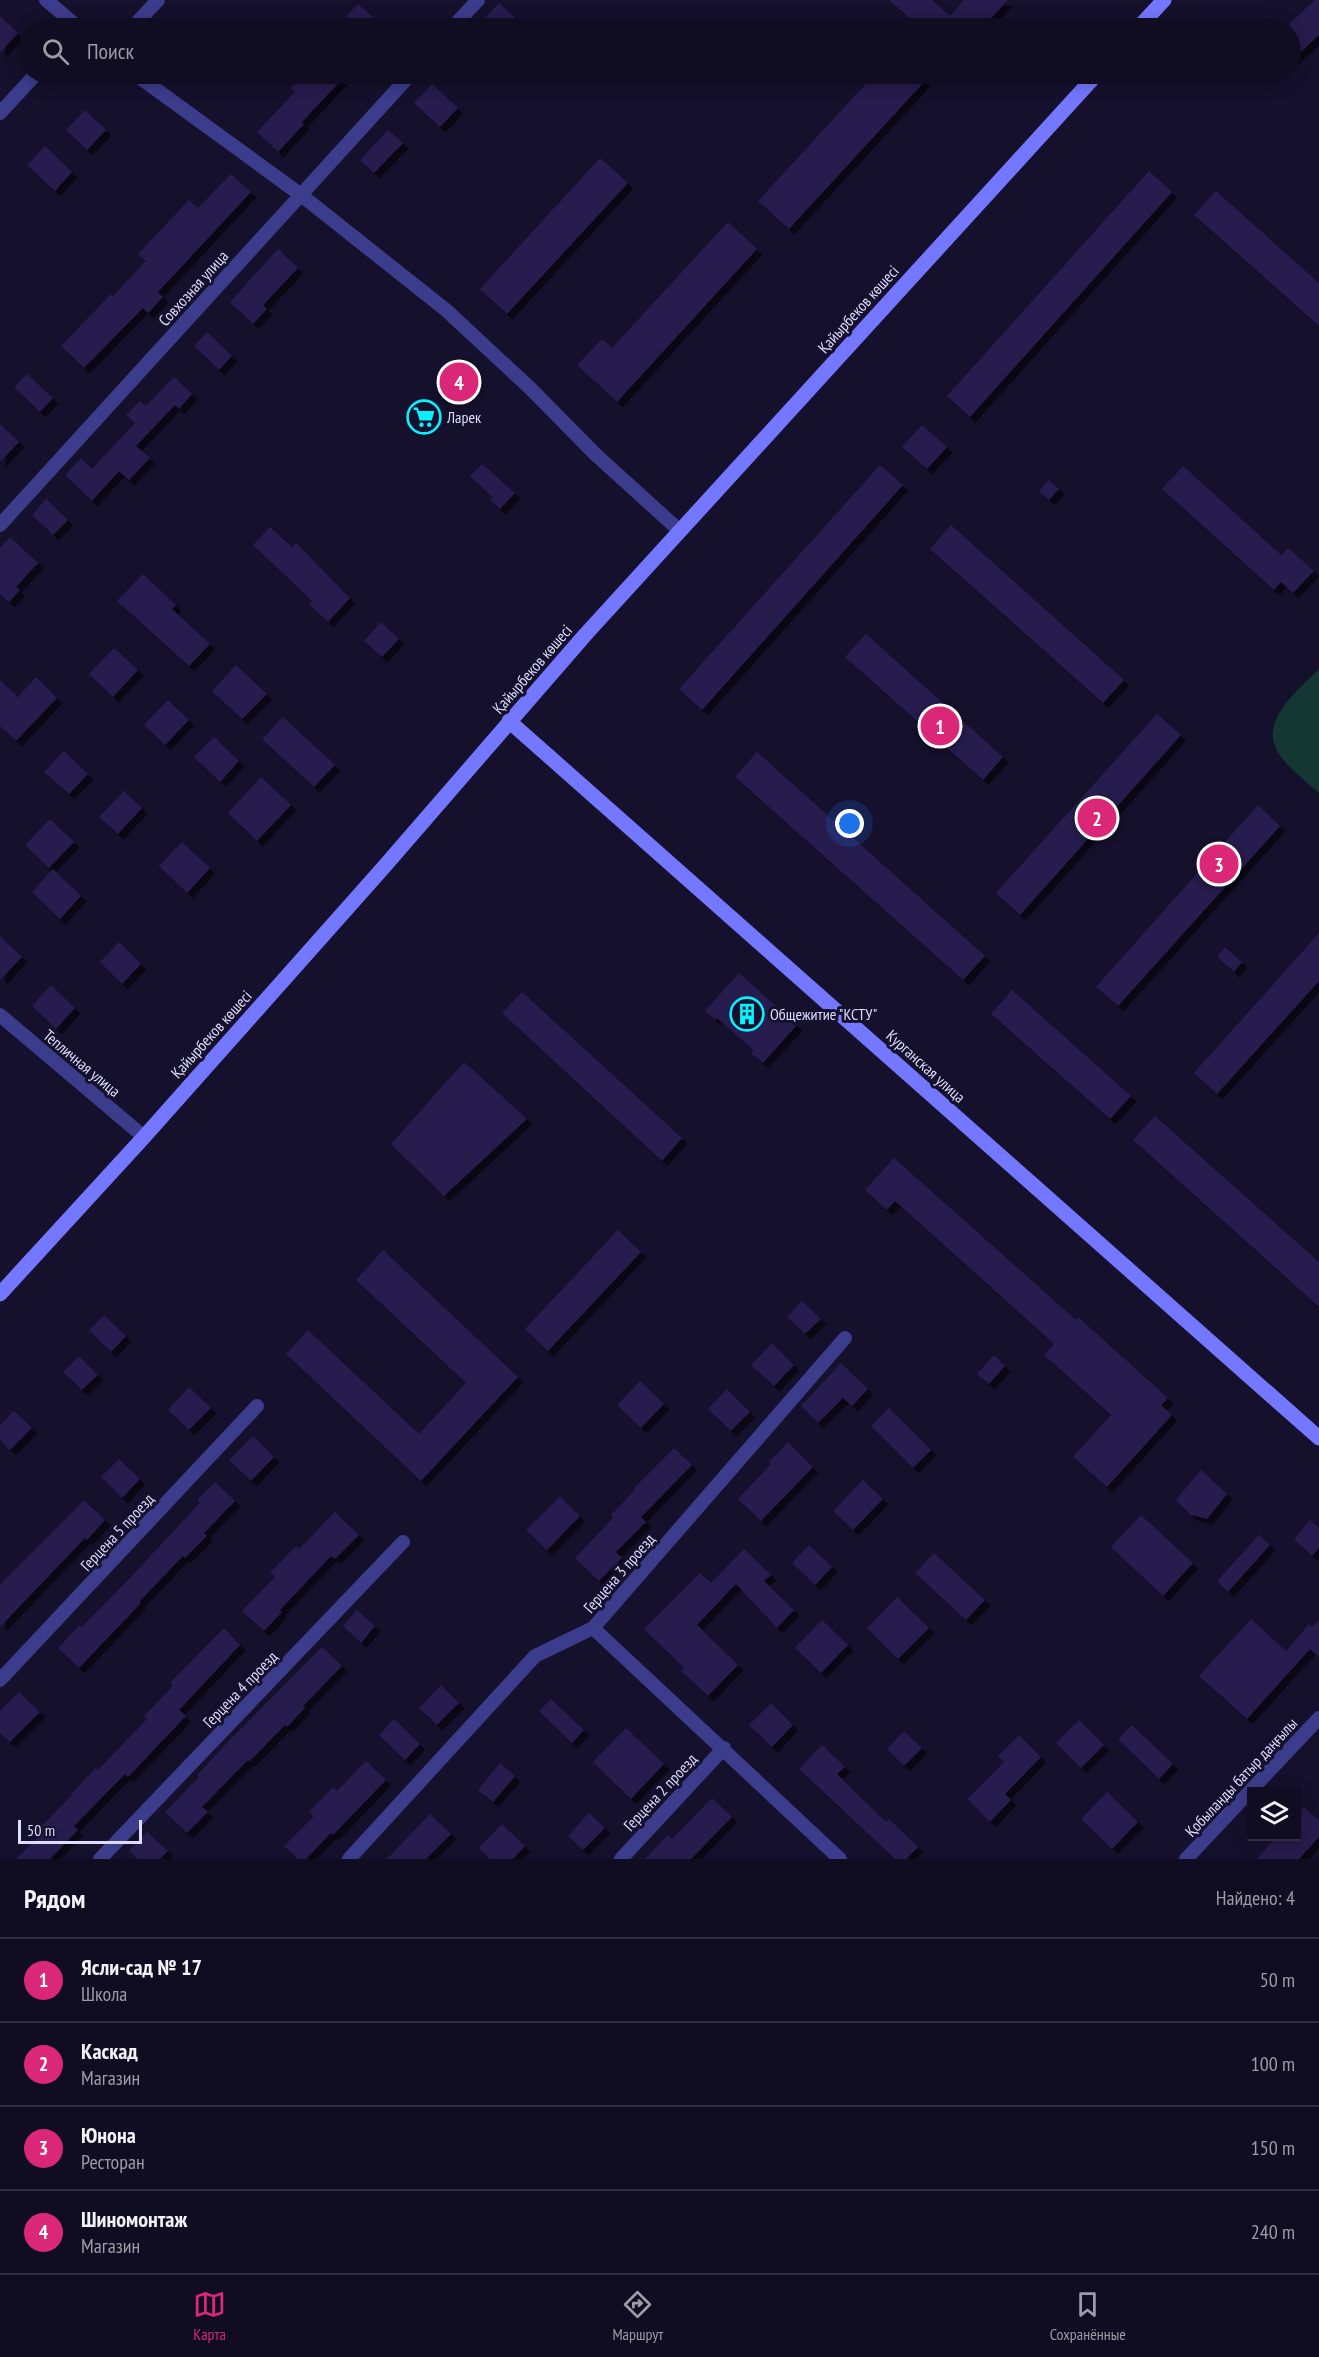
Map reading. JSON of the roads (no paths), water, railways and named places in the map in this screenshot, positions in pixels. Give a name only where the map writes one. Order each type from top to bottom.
[{"type":"main road","points":[[1147,18],[1164,0]]},
{"type":"main road","name":"Қайырбеков көшесі","points":[[0,1294],[144,1137],[383,868],[509,721],[1088,84]]},
{"type":"main road","name":"Курганская улица","points":[[509,721],[1319,1438]]},
{"type":"street","points":[[46,0],[67,18]]},
{"type":"street","points":[[141,18],[158,0]]},
{"type":"street","points":[[461,18],[478,0]]},
{"type":"street","points":[[0,112],[27,84]]},
{"type":"street","points":[[149,84],[301,195],[446,309],[531,389],[595,454],[680,531]]},
{"type":"street","name":"Совхозная улица","points":[[0,525],[402,84]]},
{"type":"street","name":"Тепличная улица","points":[[0,1015],[144,1137]]},
{"type":"street","name":"Герцена 3 проезд","points":[[349,1859],[535,1656],[594,1628],[845,1338]]},
{"type":"street","name":"Герцена 5 проезд","points":[[0,1680],[257,1406]]},
{"type":"street","name":"Герцена 4 проезд","points":[[100,1859],[403,1542]]},
{"type":"street","points":[[594,1628],[840,1859]]},
{"type":"street","name":"Қобыланды батыр даңғылы","points":[[1186,1859],[1319,1718]]},
{"type":"street","name":"Герцена 2 проезд","points":[[621,1859],[724,1748]]},
{"type":"place","name":"Шиномонтаж","points":[[459,382]]},
{"type":"place","name":"Ларек","points":[[424,417]]},
{"type":"place","name":"Ясли-сад № 17","points":[[940,726]]},
{"type":"place","name":"Каскад","points":[[1097,818]]},
{"type":"place","name":"Юнона","points":[[1219,864]]},
{"type":"place","name":"Общежитие \"КСТУ\"","points":[[747,1014]]}]
